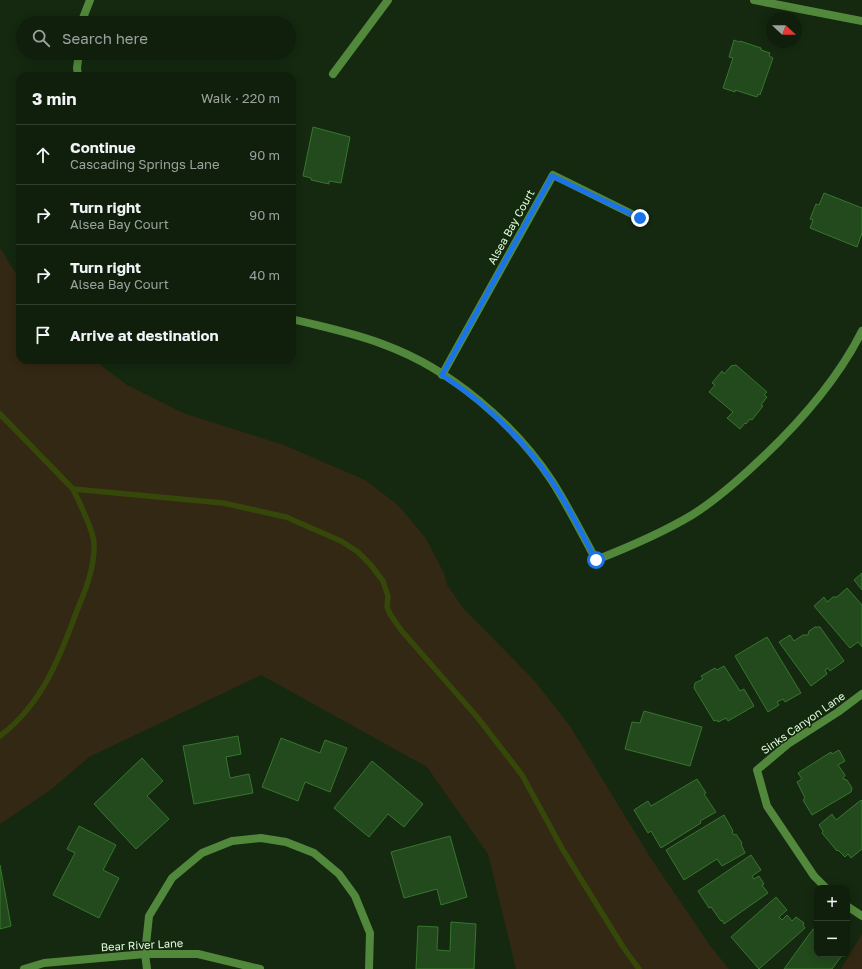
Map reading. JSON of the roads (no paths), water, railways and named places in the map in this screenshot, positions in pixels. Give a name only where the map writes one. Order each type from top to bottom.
[{"type":"street","points":[[84,16],[90,0]]},
{"type":"street","points":[[333,74],[388,0]]},
{"type":"street","points":[[754,0],[862,21]]},
{"type":"street","points":[[78,60],[78,72]]},
{"type":"street","name":"Alsea Bay Court","points":[[442,375],[552,176],[640,218]]},
{"type":"street","points":[[296,320],[349,333],[385,345],[421,361],[467,391],[498,418],[529,450],[552,481],[596,560],[644,541],[693,514],[739,481],[786,435],[822,395],[852,350],[862,331]]},
{"type":"street","name":"Sinks Canyon Lane","points":[[823,885],[814,876],[767,806],[757,770],[788,744],[838,712],[862,694]]},
{"type":"street","points":[[147,969],[145,954],[149,916],[172,878],[202,853],[232,841],[261,838],[286,842],[314,853],[339,874],[355,896],[370,933],[369,969]]},
{"type":"street","points":[[850,908],[862,916]]},
{"type":"street","name":"Bear River Lane","points":[[24,969],[44,963],[145,954],[198,954],[260,969]]},
{"type":"waterway","points":[[0,414],[73,489],[223,503],[286,517],[341,541],[358,552],[370,564],[383,581],[388,596],[387,607],[401,630],[478,718],[522,775],[563,850],[623,947],[639,969]]},
{"type":"waterway","points":[[0,736],[14,724],[38,696],[63,648],[89,579],[94,552],[93,537],[73,489]]}]
